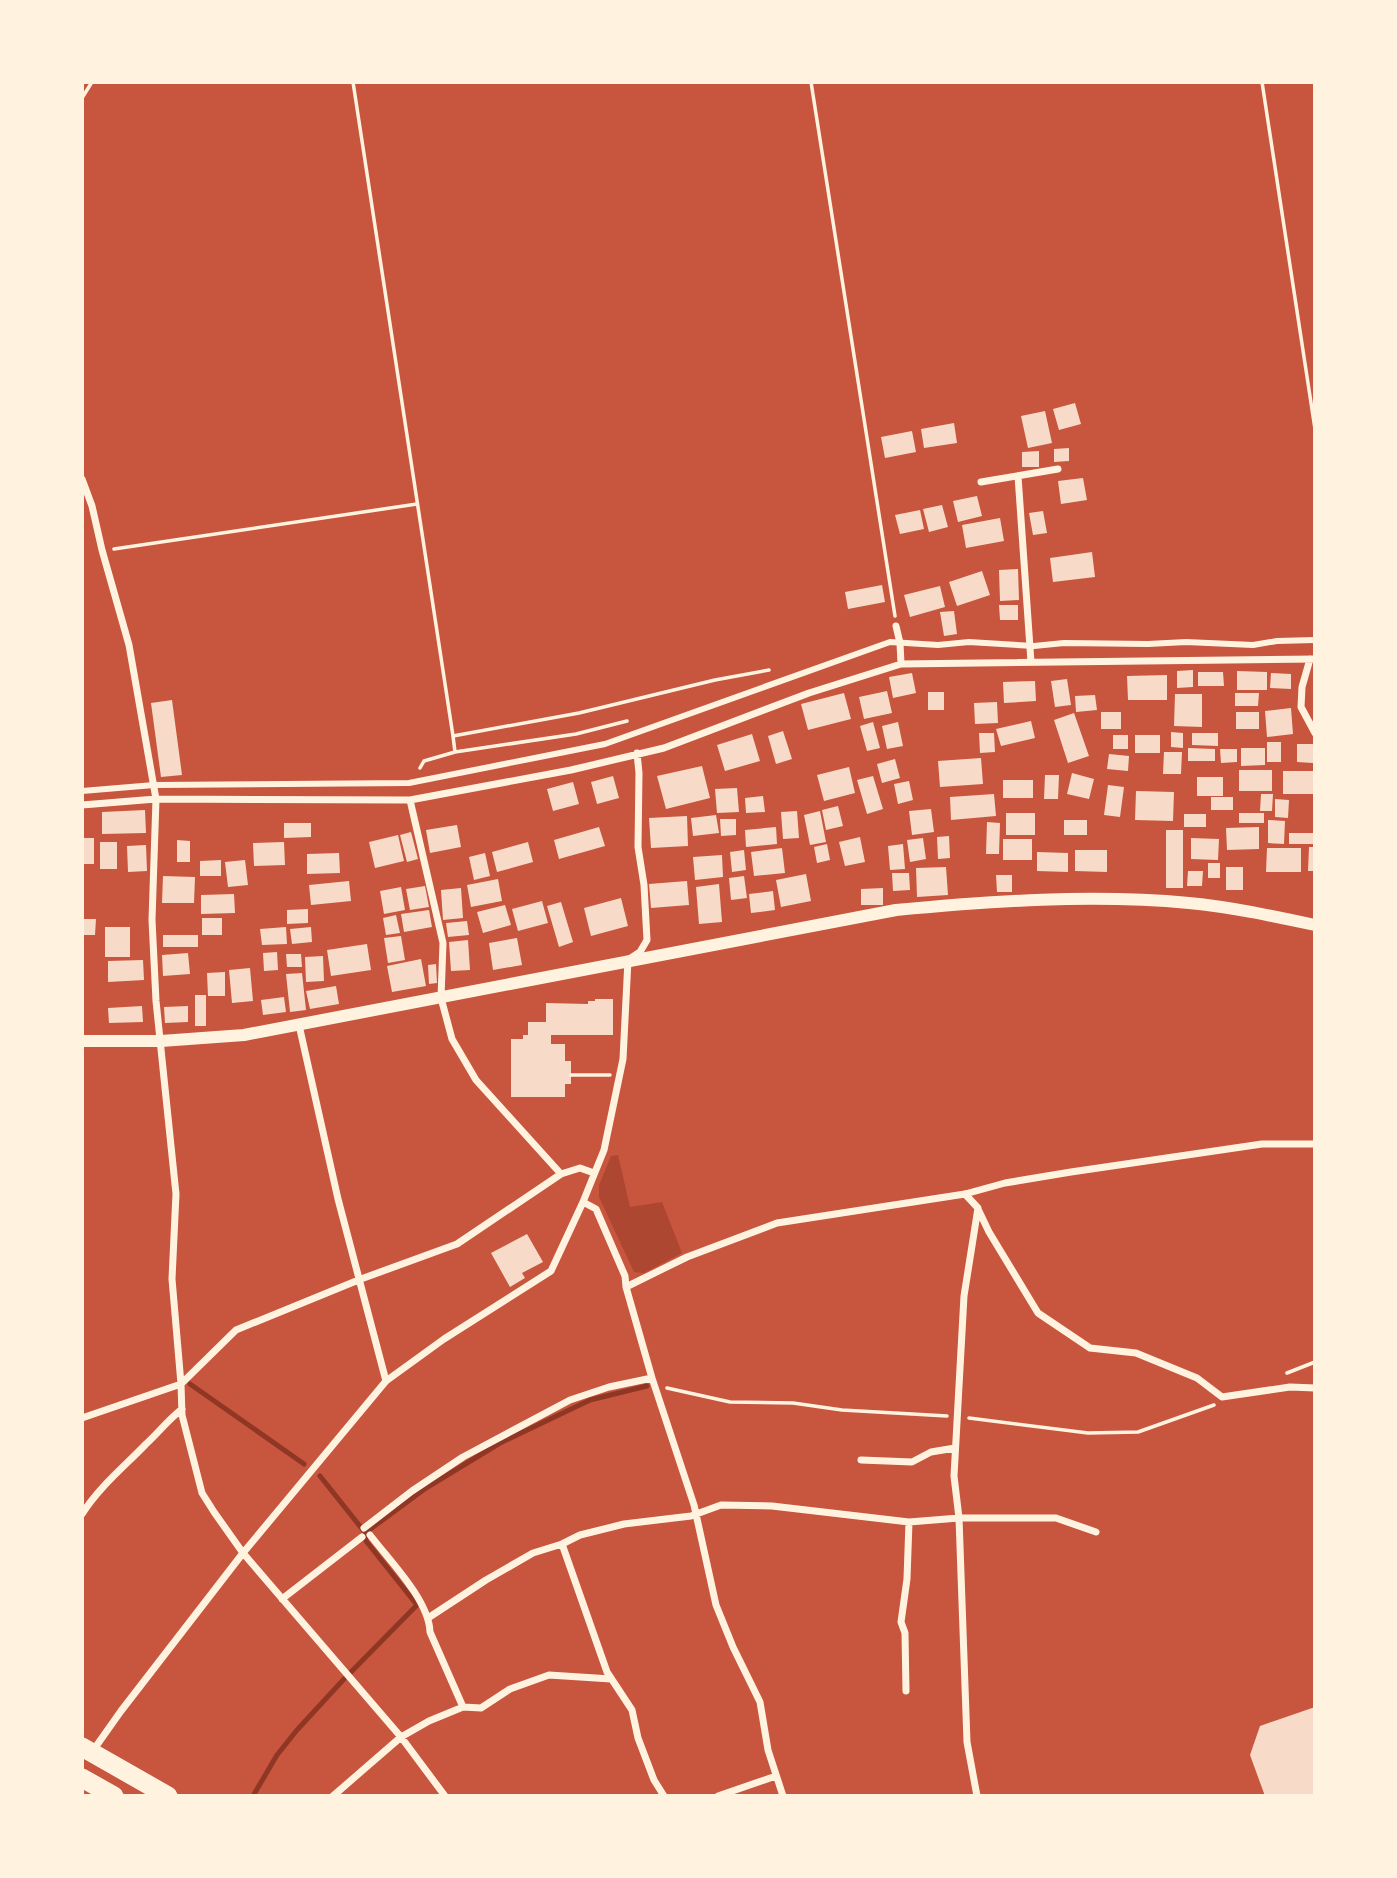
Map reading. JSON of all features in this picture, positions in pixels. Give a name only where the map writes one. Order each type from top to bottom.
[{"type":"highway","points":[[87,1750],[168,1796]]},
{"type":"highway","points":[[83,1781],[114,1796]]},
{"type":"street","points":[[981,482],[1058,470]]},
{"type":"street","points":[[1018,476],[1031,662]]},
{"type":"street","points":[[82,479],[93,506],[102,550],[129,645],[155,785],[152,920],[176,1194],[172,1279],[182,1409],[202,1493],[243,1553],[401,1737],[445,1796]]},
{"type":"street","points":[[896,626],[901,664]]},
{"type":"street","points":[[82,791],[155,785],[409,783],[605,744],[890,642],[938,645],[969,642],[1030,646],[1064,643],[1186,642],[1253,645],[1315,640]]},
{"type":"street","points":[[82,805],[156,799],[410,800],[571,770],[664,748],[809,693],[901,664],[1312,659],[1302,687],[1301,707],[1315,733]]},
{"type":"street","points":[[628,960],[640,953],[647,940],[644,885],[638,847],[637,753]]},
{"type":"street","points":[[410,800],[443,943],[441,998],[452,1039],[476,1080],[561,1174]]},
{"type":"street","points":[[82,1041],[161,1041],[244,1035],[896,911],[1037,899],[1112,899],[1189,903],[1315,925]]},
{"type":"street","points":[[87,1750],[121,1711],[243,1553],[386,1381],[444,1339],[551,1271],[604,1150],[623,1059],[628,960]]},
{"type":"street","points":[[299,1025],[338,1199],[386,1381]]},
{"type":"street","points":[[626,1287],[687,1257],[777,1223],[965,1194],[1006,1183],[1071,1172],[1262,1144],[1315,1144]]},
{"type":"street","points":[[82,1418],[181,1384],[236,1330],[361,1279],[457,1244],[561,1174],[580,1168],[594,1173]]},
{"type":"street","points":[[965,1194],[978,1208],[989,1232],[1038,1313],[1090,1348],[1136,1353],[1197,1378],[1222,1396],[1282,1388],[1315,1388]]},
{"type":"street","points":[[583,1202],[596,1209],[625,1276],[653,1381],[696,1514],[716,1605],[760,1702],[768,1750],[783,1796]]},
{"type":"street","points":[[977,1796],[967,1742],[959,1518],[954,1476],[964,1296],[978,1208]]},
{"type":"street","points":[[364,1528],[412,1490],[463,1457],[558,1406],[609,1387],[653,1381]]},
{"type":"street","points":[[82,1514],[94,1495],[182,1409]]},
{"type":"street","points":[[861,1460],[912,1462],[931,1452],[955,1448]]},
{"type":"street","points":[[428,1618],[533,1553],[580,1535],[624,1524],[696,1514],[722,1505],[772,1506],[909,1522],[959,1518],[1056,1518],[1096,1532]]},
{"type":"street","points":[[906,1691],[905,1633],[901,1622],[907,1579],[909,1522]]},
{"type":"street","points":[[282,1599],[366,1536],[422,1604],[430,1632],[463,1707]]},
{"type":"street","points":[[562,1544],[611,1679],[632,1710],[638,1738],[654,1780],[664,1796]]},
{"type":"street","points":[[333,1796],[401,1737],[429,1721],[463,1707],[481,1708],[510,1689],[549,1675],[611,1679]]},
{"type":"street","points":[[718,1796],[776,1776]]},
{"type":"path","points":[[82,97],[92,82]]},
{"type":"path","points":[[353,82],[455,751]]},
{"type":"path","points":[[811,82],[896,626]]},
{"type":"path","points":[[1262,82],[1315,429]]},
{"type":"path","points":[[102,550],[417,504]]},
{"type":"path","points":[[453,736],[579,713],[779,667]]},
{"type":"path","points":[[424,761],[455,751],[576,734],[629,721]]},
{"type":"path","points":[[571,1075],[619,1075]]},
{"type":"path","points":[[1282,1388],[1286,1374],[1315,1362]]},
{"type":"path","points":[[653,1381],[730,1402],[793,1403],[842,1410],[957,1417],[1088,1433],[1138,1432],[1212,1407],[1222,1396]]},
{"type":"shaded area","points":[[618,1155],[630,1207],[662,1202],[682,1253],[644,1273],[634,1272],[599,1197],[599,1185],[611,1156]]},
{"type":"building","points":[[1075,403],[1081,424],[1059,430],[1053,409]]},
{"type":"building","points":[[1045,411],[1052,443],[1028,448],[1021,416]]},
{"type":"building","points":[[954,423],[957,443],[924,448],[921,429]]},
{"type":"building","points":[[912,431],[916,452],[885,458],[881,437]]},
{"type":"building","points":[[1069,448],[1069,461],[1054,462],[1054,449]]},
{"type":"building","points":[[1039,451],[1039,467],[1022,467],[1022,452]]},
{"type":"building","points":[[1083,478],[1087,500],[1061,504],[1058,481]]},
{"type":"building","points":[[977,496],[982,516],[958,522],[953,501]]},
{"type":"building","points":[[942,505],[948,527],[929,532],[923,509]]},
{"type":"building","points":[[920,510],[924,529],[900,534],[895,515]]},
{"type":"building","points":[[1043,511],[1047,533],[1033,535],[1029,513]]},
{"type":"building","points":[[1000,518],[1004,541],[966,548],[962,525]]},
{"type":"building","points":[[1092,552],[1095,577],[1053,582],[1050,558]]},
{"type":"building","points":[[1018,569],[1019,600],[1000,601],[999,570]]},
{"type":"building","points":[[982,571],[990,595],[957,606],[949,582]]},
{"type":"building","points":[[882,585],[885,602],[848,609],[845,592]]},
{"type":"building","points":[[940,586],[945,607],[910,617],[904,595]]},
{"type":"building","points":[[999,605],[1018,605],[1018,620],[1000,620]]},
{"type":"building","points":[[954,611],[957,634],[944,636],[940,612]]},
{"type":"building","points":[[1193,670],[1193,687],[1177,688],[1177,671]]},
{"type":"building","points":[[1237,671],[1267,672],[1267,690],[1237,690]]},
{"type":"building","points":[[1198,672],[1223,672],[1224,686],[1198,686]]},
{"type":"building","points":[[912,673],[916,693],[893,698],[889,677]]},
{"type":"building","points":[[1271,673],[1291,674],[1291,689],[1270,688]]},
{"type":"building","points":[[1167,675],[1167,700],[1128,700],[1127,676]]},
{"type":"building","points":[[1067,679],[1071,705],[1055,707],[1051,681]]},
{"type":"building","points":[[1035,681],[1036,701],[1004,703],[1003,682]]},
{"type":"building","points":[[887,691],[892,713],[864,719],[859,697]]},
{"type":"building","points":[[928,692],[944,692],[944,710],[928,710]]},
{"type":"building","points":[[844,693],[851,719],[808,730],[801,704]]},
{"type":"building","points":[[1235,693],[1259,693],[1258,706],[1235,706]]},
{"type":"building","points":[[1175,694],[1202,694],[1202,727],[1174,726]]},
{"type":"building","points":[[1095,695],[1097,710],[1076,712],[1075,696]]},
{"type":"building","points":[[172,700],[182,775],[161,777],[151,703]]},
{"type":"building","points":[[997,702],[998,723],[975,724],[974,703]]},
{"type":"building","points":[[1291,708],[1293,734],[1267,737],[1265,711]]},
{"type":"building","points":[[1101,712],[1121,712],[1121,729],[1101,729]]},
{"type":"building","points":[[1236,712],[1259,712],[1259,729],[1236,729]]},
{"type":"building","points":[[1074,713],[1089,756],[1068,763],[1054,720]]},
{"type":"building","points":[[1031,721],[1035,738],[1001,746],[996,729]]},
{"type":"building","points":[[873,722],[880,748],[867,751],[860,726]]},
{"type":"building","points":[[898,722],[903,746],[887,749],[882,726]]},
{"type":"building","points":[[783,731],[792,759],[776,764],[768,736]]},
{"type":"building","points":[[1171,732],[1183,733],[1183,748],[1171,747]]},
{"type":"building","points":[[979,733],[994,733],[995,752],[980,753]]},
{"type":"building","points":[[1192,733],[1218,733],[1218,746],[1192,745]]},
{"type":"building","points":[[752,734],[760,761],[725,771],[717,745]]},
{"type":"building","points":[[1113,735],[1128,735],[1128,749],[1113,749]]},
{"type":"building","points":[[1135,735],[1160,735],[1160,753],[1135,753]]},
{"type":"building","points":[[1267,742],[1281,742],[1281,762],[1267,762]]},
{"type":"building","points":[[1297,744],[1314,744],[1313,763],[1297,762]]},
{"type":"building","points":[[1188,748],[1215,749],[1215,761],[1188,761]]},
{"type":"building","points":[[1241,748],[1265,748],[1265,765],[1241,766]]},
{"type":"building","points":[[1220,749],[1237,749],[1237,762],[1221,763]]},
{"type":"building","points":[[1164,752],[1182,752],[1181,774],[1163,774]]},
{"type":"building","points":[[1109,754],[1129,756],[1128,771],[1107,769]]},
{"type":"building","points":[[981,758],[983,784],[940,787],[938,761]]},
{"type":"building","points":[[895,759],[900,778],[882,783],[877,764]]},
{"type":"building","points":[[702,766],[710,798],[666,809],[657,776]]},
{"type":"building","points":[[849,767],[855,793],[824,801],[817,775]]},
{"type":"building","points":[[1239,770],[1272,770],[1272,791],[1239,791]]},
{"type":"building","points":[[1283,771],[1315,771],[1315,794],[1283,794]]},
{"type":"building","points":[[1072,773],[1094,779],[1089,799],[1067,794]]},
{"type":"building","points":[[1045,775],[1059,775],[1058,799],[1044,799]]},
{"type":"building","points":[[613,776],[619,798],[597,804],[591,782]]},
{"type":"building","points":[[873,776],[883,809],[867,814],[857,780]]},
{"type":"building","points":[[1197,777],[1223,777],[1223,796],[1197,796]]},
{"type":"building","points":[[1003,780],[1033,780],[1033,798],[1003,798]]},
{"type":"building","points":[[909,781],[913,800],[898,804],[894,784]]},
{"type":"building","points":[[573,782],[579,804],[553,811],[547,789]]},
{"type":"building","points":[[1108,785],[1124,787],[1120,817],[1104,815]]},
{"type":"building","points":[[737,788],[739,812],[717,813],[715,789]]},
{"type":"building","points":[[1136,791],[1174,792],[1173,821],[1135,820]]},
{"type":"building","points":[[994,794],[996,816],[951,820],[950,797]]},
{"type":"building","points":[[1261,794],[1273,794],[1272,811],[1260,811]]},
{"type":"building","points":[[763,796],[765,812],[746,813],[745,798]]},
{"type":"building","points":[[1211,797],[1233,797],[1233,810],[1211,810]]},
{"type":"building","points":[[1275,799],[1289,800],[1288,818],[1275,817]]},
{"type":"building","points":[[838,806],[843,826],[826,830],[822,810]]},
{"type":"building","points":[[931,809],[934,832],[912,835],[909,811]]},
{"type":"building","points":[[145,810],[146,833],[102,834],[102,812]]},
{"type":"building","points":[[797,811],[799,838],[783,839],[781,812]]},
{"type":"building","points":[[820,811],[826,842],[810,845],[804,815]]},
{"type":"building","points":[[1006,813],[1035,813],[1035,835],[1006,835]]},
{"type":"building","points":[[1239,813],[1264,813],[1264,823],[1239,823]]},
{"type":"building","points":[[1184,814],[1206,814],[1206,827],[1184,827]]},
{"type":"building","points":[[716,815],[719,833],[693,836],[691,818]]},
{"type":"building","points":[[687,816],[688,846],[651,848],[649,818]]},
{"type":"building","points":[[720,819],[736,819],[736,835],[721,836]]},
{"type":"building","points":[[1064,820],[1087,820],[1087,835],[1064,835]]},
{"type":"building","points":[[1268,820],[1285,821],[1284,844],[1268,843]]},
{"type":"building","points":[[987,822],[1000,823],[999,854],[986,854]]},
{"type":"building","points":[[284,823],[311,823],[311,837],[284,838]]},
{"type":"building","points":[[457,825],[461,847],[430,853],[426,830]]},
{"type":"building","points":[[599,827],[605,846],[559,859],[554,840]]},
{"type":"building","points":[[776,827],[777,844],[746,847],[745,830]]},
{"type":"building","points":[[1259,827],[1259,849],[1227,850],[1226,828]]},
{"type":"building","points":[[1166,830],[1183,830],[1183,888],[1166,888]]},
{"type":"building","points":[[411,832],[418,859],[407,862],[400,835]]},
{"type":"building","points":[[1289,833],[1314,833],[1314,844],[1289,844]]},
{"type":"building","points":[[398,835],[404,861],[375,868],[369,842]]},
{"type":"building","points":[[949,836],[950,858],[938,859],[937,837]]},
{"type":"building","points":[[860,837],[865,862],[845,866],[839,842]]},
{"type":"building","points":[[82,838],[94,838],[94,864],[82,864]]},
{"type":"building","points":[[923,838],[926,859],[910,862],[907,840]]},
{"type":"building","points":[[1191,838],[1219,839],[1218,860],[1191,859]]},
{"type":"building","points":[[1003,839],[1032,839],[1032,860],[1003,860]]},
{"type":"building","points":[[177,840],[190,841],[190,862],[177,862]]},
{"type":"building","points":[[100,842],[117,842],[117,869],[100,869]]},
{"type":"building","points":[[284,842],[285,865],[254,866],[253,843]]},
{"type":"building","points":[[528,842],[533,862],[497,872],[492,852]]},
{"type":"building","points":[[827,844],[830,860],[817,863],[814,847]]},
{"type":"building","points":[[903,844],[905,869],[890,870],[888,846]]},
{"type":"building","points":[[146,845],[147,871],[128,872],[127,846]]},
{"type":"building","points":[[1309,847],[1315,847],[1315,871],[1308,871]]},
{"type":"building","points":[[782,848],[785,873],[754,876],[751,852]]},
{"type":"building","points":[[1267,848],[1301,848],[1301,872],[1266,872]]},
{"type":"building","points":[[744,850],[746,870],[732,872],[730,852]]},
{"type":"building","points":[[1075,850],[1107,850],[1107,872],[1075,871]]},
{"type":"building","points":[[1037,852],[1068,853],[1068,872],[1037,871]]},
{"type":"building","points":[[339,853],[340,873],[307,874],[307,854]]},
{"type":"building","points":[[485,853],[490,876],[474,880],[469,857]]},
{"type":"building","points":[[722,855],[723,877],[695,880],[693,857]]},
{"type":"building","points":[[221,860],[221,876],[200,876],[200,861]]},
{"type":"building","points":[[245,860],[248,885],[228,887],[225,862]]},
{"type":"building","points":[[1208,863],[1220,863],[1220,878],[1208,878]]},
{"type":"building","points":[[946,867],[948,895],[917,897],[916,868]]},
{"type":"building","points":[[1226,867],[1243,867],[1243,890],[1226,890]]},
{"type":"building","points":[[1188,871],[1203,871],[1202,886],[1187,886]]},
{"type":"building","points":[[892,873],[909,873],[910,890],[893,891]]},
{"type":"building","points":[[806,874],[811,901],[781,907],[776,880]]},
{"type":"building","points":[[996,875],[1012,875],[1012,892],[997,892]]},
{"type":"building","points":[[163,876],[195,877],[194,903],[162,903]]},
{"type":"building","points":[[744,876],[747,898],[731,900],[729,878]]},
{"type":"building","points":[[498,879],[502,901],[471,907],[467,885]]},
{"type":"building","points":[[349,881],[351,901],[311,905],[309,885]]},
{"type":"building","points":[[687,881],[689,905],[651,908],[649,884]]},
{"type":"building","points":[[719,884],[722,922],[699,924],[696,887]]},
{"type":"building","points":[[425,886],[429,907],[410,910],[406,889]]},
{"type":"building","points":[[401,887],[405,910],[384,914],[380,891]]},
{"type":"building","points":[[461,888],[463,918],[443,920],[441,890]]},
{"type":"building","points":[[883,888],[883,905],[861,905],[861,889]]},
{"type":"building","points":[[773,891],[775,910],[751,913],[749,894]]},
{"type":"building","points":[[234,894],[235,913],[201,914],[201,895]]},
{"type":"building","points":[[621,898],[628,926],[591,936],[584,908]]},
{"type":"building","points":[[542,901],[548,923],[518,931],[512,909]]},
{"type":"building","points":[[561,902],[573,942],[559,947],[547,906]]},
{"type":"building","points":[[505,905],[511,925],[483,933],[477,912]]},
{"type":"building","points":[[308,909],[308,923],[287,924],[287,910]]},
{"type":"building","points":[[429,910],[432,927],[404,932],[401,914]]},
{"type":"building","points":[[396,915],[400,933],[386,935],[383,918]]},
{"type":"building","points":[[202,918],[222,918],[222,935],[202,935]]},
{"type":"building","points":[[82,919],[96,919],[95,935],[82,935]]},
{"type":"building","points":[[467,921],[469,935],[448,937],[446,923]]},
{"type":"building","points":[[105,927],[130,927],[130,957],[105,957]]},
{"type":"building","points":[[286,927],[287,944],[262,945],[260,929]]},
{"type":"building","points":[[311,927],[312,942],[292,944],[290,929]]},
{"type":"building","points":[[163,935],[198,935],[198,947],[163,947]]},
{"type":"building","points":[[401,936],[405,960],[388,963],[384,938]]},
{"type":"building","points":[[517,938],[522,965],[493,970],[489,943]]},
{"type":"building","points":[[468,940],[470,970],[451,971],[449,942]]},
{"type":"building","points":[[367,944],[371,970],[331,976],[327,950]]},
{"type":"building","points":[[277,952],[278,970],[264,971],[263,953]]},
{"type":"building","points":[[188,953],[190,974],[163,976],[162,955]]},
{"type":"building","points":[[286,954],[301,954],[302,967],[287,967]]},
{"type":"building","points":[[323,956],[324,981],[306,982],[305,957]]},
{"type":"building","points":[[421,959],[426,986],[392,992],[387,966]]},
{"type":"building","points":[[143,960],[144,980],[108,982],[108,961]]},
{"type":"building","points":[[436,964],[437,983],[429,984],[428,965]]},
{"type":"building","points":[[250,968],[253,1001],[232,1003],[229,970]]},
{"type":"building","points":[[225,972],[225,996],[208,996],[207,973]]},
{"type":"building","points":[[302,973],[306,1010],[290,1012],[286,974]]},
{"type":"building","points":[[336,986],[339,1004],[310,1009],[306,991]]},
{"type":"building","points":[[195,995],[206,995],[206,1026],[195,1026]]},
{"type":"building","points":[[284,997],[286,1012],[263,1015],[261,1000]]},
{"type":"building","points":[[613,999],[613,1035],[551,1035],[551,1044],[565,1044],[565,1061],[571,1061],[571,1084],[565,1084],[565,1097],[511,1097],[511,1039],[523,1039],[523,1035],[528,1035],[528,1022],[546,1022],[546,1003],[588,1004],[588,1001]]},
{"type":"building","points":[[142,1006],[143,1022],[109,1023],[108,1008]]},
{"type":"building","points":[[188,1006],[188,1022],[165,1023],[164,1007]]},
{"type":"building","points":[[527,1234],[543,1262],[522,1273],[525,1278],[510,1287],[491,1253]]},
{"type":"building","points":[[1315,1707],[1315,1796],[1265,1796],[1250,1755],[1260,1726]]},
{"type":"waterway","points":[[190,1384],[304,1464]]},
{"type":"waterway","points":[[351,1672],[417,1605],[366,1541],[365,1533],[426,1488],[500,1443],[590,1400],[647,1386]]},
{"type":"waterway","points":[[320,1476],[363,1530]]},
{"type":"waterway","points":[[253,1796],[277,1755],[344,1679]]}]
